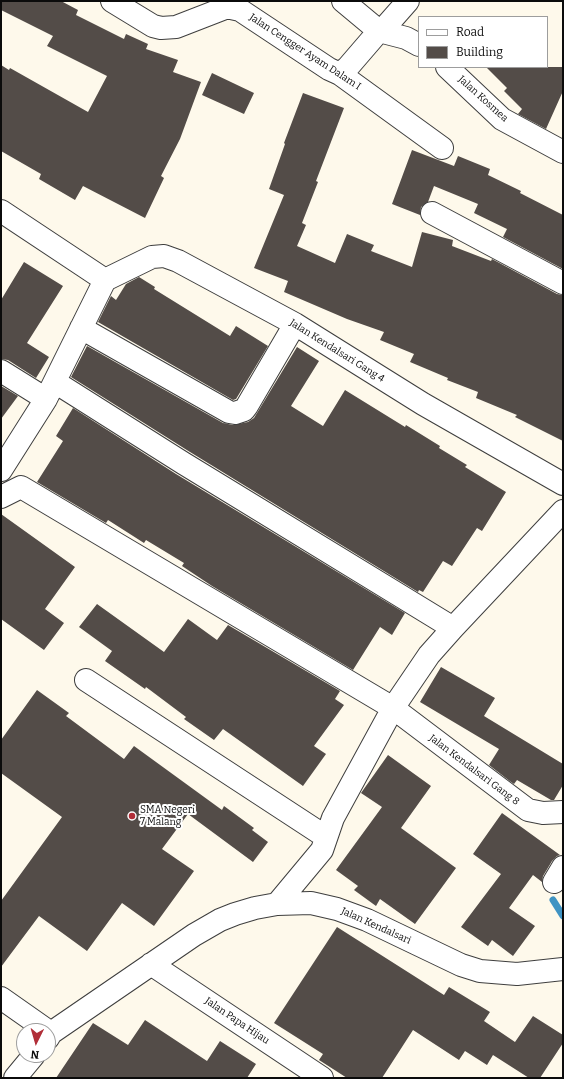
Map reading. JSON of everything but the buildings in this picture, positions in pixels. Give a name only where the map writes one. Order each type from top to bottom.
[{"type":"street","name":"Jalan Cengger Ayam Dalam I","points":[[112,1],[153,26],[161,28],[176,27],[225,8],[240,10],[329,69],[340,74],[442,148]]},
{"type":"street","points":[[343,1],[382,28],[418,44]]},
{"type":"street","points":[[340,74],[406,3]]},
{"type":"street","name":"Jalan Kosmea","points":[[448,68],[502,119],[563,152]]},
{"type":"street","points":[[1,211],[105,280],[51,391],[1,470]]},
{"type":"street","points":[[432,213],[563,283]]},
{"type":"street","name":"Jalan Kendalsari Gang 4","points":[[105,280],[148,258],[164,256],[178,261],[295,324],[423,404],[563,484]]},
{"type":"street","points":[[81,328],[229,412],[235,413],[244,410],[247,406],[295,324]]},
{"type":"street","points":[[1,371],[51,391],[183,462],[453,628]]},
{"type":"street","name":"Jalan Kendalsari Gang 8","points":[[1,497],[21,487],[392,708],[528,810],[543,814],[563,812]]},
{"type":"street","points":[[276,904],[322,850],[333,818],[392,708],[429,655],[563,511]]},
{"type":"street","points":[[86,680],[326,837]]},
{"type":"street","name":"Jalan Kendalsari","points":[[56,1028],[194,935],[220,920],[255,908],[276,904],[310,903],[336,909],[367,920],[461,965],[480,971],[517,974],[563,968]]},
{"type":"street","name":"Jalan Papa Hijau","points":[[151,964],[322,1078]]},
{"type":"street","points":[[1,998],[35,1023]]},
{"type":"street","points":[[15,1078],[27,1063]]},
{"type":"waterway","points":[[553,900],[563,916]]},
{"type":"place","name":"SMA Negeri 7 Malang","points":[[132,816]]}]
